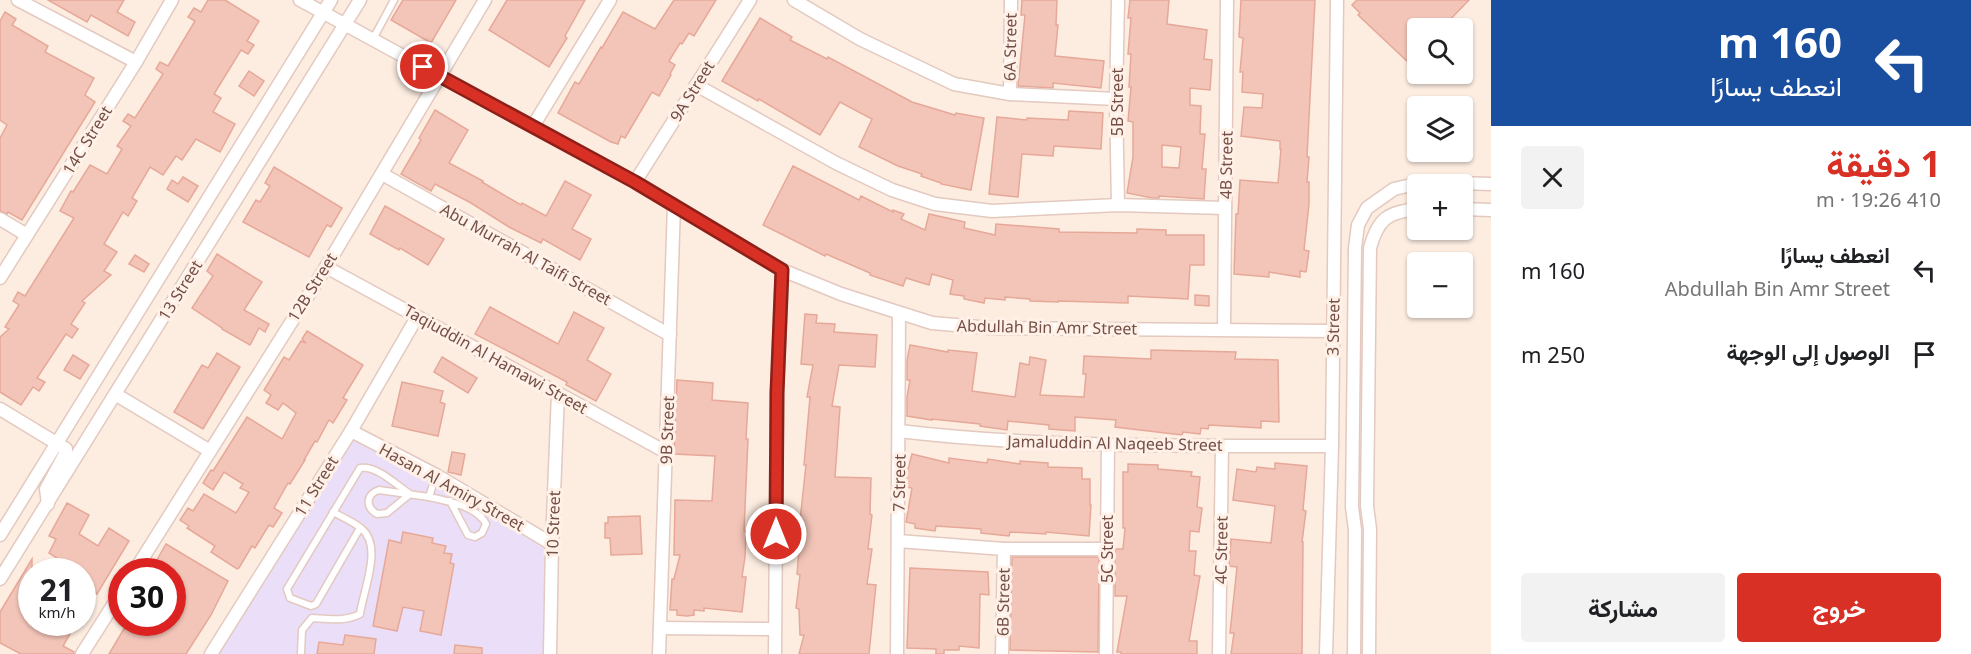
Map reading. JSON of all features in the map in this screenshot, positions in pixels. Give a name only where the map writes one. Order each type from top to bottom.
[{"type":"street","points":[[18,0],[136,62]]},
{"type":"street","name":"14C Street","points":[[0,278],[136,62],[172,0]]},
{"type":"street","name":"Abdullah Bin Amr Street","points":[[300,0],[635,182],[782,270],[841,294],[899,313],[932,323],[990,328],[1333,331]]},
{"type":"street","name":"13 Street","points":[[0,535],[331,0]]},
{"type":"street","name":"13 Street","points":[[0,579],[360,0]]},
{"type":"street","name":"12B Street","points":[[143,558],[326,267],[485,0]]},
{"type":"street","points":[[533,126],[610,0]]},
{"type":"street","name":"9A Street","points":[[635,182],[750,0]]},
{"type":"street","points":[[794,0],[860,39],[954,84],[1010,94],[1116,99]]},
{"type":"street","name":"6A Street","points":[[1010,94],[1011,0]]},
{"type":"street","name":"5B Street","points":[[1118,0],[1116,99],[1118,205]]},
{"type":"street","name":"4B Street","points":[[1224,330],[1227,0]]},
{"type":"street","name":"3 Street","points":[[1326,654],[1332,446],[1337,0]]},
{"type":"street","points":[[696,85],[836,163],[892,190],[935,204],[992,211],[1118,205],[1225,208]]},
{"type":"street","name":"Abu Murrah Al Taifi Street","points":[[382,174],[670,335]]},
{"type":"street","points":[[1354,654],[1355,530],[1352,507],[1355,248],[1359,225],[1367,208],[1394,189],[1424,182],[1491,184]]},
{"type":"street","name":"9B Street","points":[[659,654],[674,206]]},
{"type":"street","points":[[1367,208],[1393,214]]},
{"type":"street","points":[[1473,209],[1491,210]]},
{"type":"street","points":[[1369,654],[1370,538],[1367,506],[1370,248],[1374,230],[1381,222],[1393,214],[1407,211]]},
{"type":"street","points":[[0,219],[27,235]]},
{"type":"street","name":"Taqiuddin Al Hamawi Street","points":[[326,267],[666,452]]},
{"type":"street","points":[[775,654],[777,393],[782,270]]},
{"type":"street","name":"7 Street","points":[[897,654],[899,313]]},
{"type":"street","name":"11 Street","points":[[211,654],[351,431],[417,316]]},
{"type":"street","name":"10 Street","points":[[550,654],[558,393]]},
{"type":"street","points":[[115,394],[210,451]]},
{"type":"street","points":[[0,409],[66,449],[46,489],[48,504]]},
{"type":"street","name":"Hasan Al Amiry Street","points":[[351,431],[436,476],[552,544]]},
{"type":"street","name":"Jamaluddin Al Naqeeb Street","points":[[899,431],[959,438],[1044,443],[1332,446]]},
{"type":"street","name":"5C Street","points":[[1106,654],[1108,444]]},
{"type":"street","name":"4C Street","points":[[1219,654],[1222,446]]},
{"type":"street","points":[[898,541],[1004,549],[1107,549]]},
{"type":"street","name":"6B Street","points":[[1002,654],[1004,549]]},
{"type":"street","points":[[82,654],[108,613]]},
{"type":"street","points":[[660,628],[775,629]]},
{"type":"lane","points":[[373,40],[394,0]]},
{"type":"lane","points":[[360,528],[316,604],[310,606],[293,600],[287,589],[360,468],[374,469],[410,494]]},
{"type":"lane","points":[[429,497],[436,476]]},
{"type":"lane","points":[[410,494],[387,513],[376,514],[368,507],[369,500],[376,490],[410,494],[450,501],[480,516],[486,524],[482,533],[475,537],[468,535],[450,501]]},
{"type":"lane","points":[[301,654],[302,630],[312,618],[334,620],[353,618],[360,614],[372,558],[370,544],[364,530],[333,512]]},
{"type":"shaded area","points":[[351,431],[552,544],[550,654],[211,654]]},
{"type":"building","points":[[48,0],[124,0],[117,12],[135,22],[128,36],[91,15],[87,22]]},
{"type":"building","points":[[208,0],[225,0],[259,21],[247,41],[254,45],[248,54],[241,50],[214,94],[221,98],[213,112],[235,124],[220,152],[196,139],[182,160],[176,156],[163,175],[150,167],[132,198],[137,201],[128,216],[123,212],[104,244],[117,252],[104,271],[111,275],[82,301],[85,303],[71,324],[78,329],[72,338],[66,334],[37,378],[45,382],[39,391],[33,387],[21,405],[0,392],[0,337],[9,329],[5,327],[19,305],[13,301],[18,292],[25,296],[74,218],[60,211],[71,191],[73,192],[90,165],[107,174],[122,149],[117,146],[131,126],[123,121],[128,114],[135,118],[163,74],[156,69],[160,62],[168,66],[195,21],[188,17],[194,8],[201,12]]},
{"type":"building","points":[[403,0],[456,0],[431,43],[391,20]]},
{"type":"building","points":[[507,0],[585,0],[565,36],[567,38],[549,67],[489,30]]},
{"type":"building","points":[[674,0],[716,0],[694,36],[689,33],[682,44],[680,43],[669,61],[675,65],[659,96],[652,92],[625,138],[621,136],[618,144],[611,142],[558,113],[575,82],[579,84],[623,12],[655,29]]},
{"type":"building","points":[[1022,0],[1057,0],[1056,25],[1058,25],[1055,56],[1104,61],[1101,88],[1053,83],[1053,88],[1018,86],[1025,15],[1021,15]]},
{"type":"building","points":[[1130,0],[1169,0],[1167,24],[1207,30],[1204,59],[1212,60],[1210,90],[1190,88],[1190,105],[1201,106],[1200,134],[1205,134],[1202,169],[1206,169],[1204,199],[1159,196],[1159,198],[1152,198],[1127,193],[1133,157],[1133,122],[1128,121],[1131,87],[1129,87],[1131,54],[1128,54],[1131,18],[1128,18]],"holes":[[[1162,145],[1181,147],[1179,168],[1162,167]]]},
{"type":"building","points":[[1241,0],[1315,0],[1307,157],[1309,157],[1307,182],[1309,182],[1309,204],[1304,250],[1309,251],[1306,272],[1300,271],[1300,277],[1269,272],[1269,277],[1234,274],[1236,214],[1238,214],[1240,180],[1278,183],[1281,149],[1280,141],[1241,136],[1244,107],[1262,108],[1263,94],[1242,92],[1243,72],[1240,72],[1243,38],[1239,37]]},
{"type":"building","points":[[1357,0],[1469,0],[1452,18],[1407,18],[1407,61],[1358,15],[1360,13],[1352,5]]},
{"type":"building","points":[[5,12],[16,19],[12,25],[48,46],[45,52],[94,78],[85,95],[95,102],[22,220],[8,212],[7,214],[0,211],[0,138],[7,125],[0,120],[0,21]]},
{"type":"building","points":[[760,18],[792,37],[790,40],[827,59],[828,57],[912,102],[955,115],[956,113],[984,118],[971,190],[941,184],[859,147],[872,119],[840,102],[820,135],[759,99],[758,101],[722,81]]},
{"type":"building","points":[[249,71],[264,81],[254,96],[239,86]]},
{"type":"building","points":[[435,110],[468,130],[449,163],[521,205],[522,203],[546,216],[565,181],[591,195],[572,229],[591,239],[580,260],[543,239],[541,243],[509,227],[435,184],[431,191],[401,174]]},
{"type":"building","points":[[1069,111],[1103,113],[1101,149],[1054,146],[1053,156],[1022,154],[1018,197],[989,194],[997,117],[1068,120]]},
{"type":"building","points":[[793,166],[859,200],[861,196],[893,212],[893,210],[904,214],[901,219],[925,230],[929,214],[965,222],[964,228],[995,235],[996,224],[1059,229],[1059,232],[1137,233],[1137,229],[1166,230],[1166,235],[1204,235],[1204,265],[1190,265],[1188,299],[1128,296],[1128,303],[1030,301],[1030,299],[1005,297],[1005,300],[985,298],[984,303],[950,294],[953,280],[932,274],[929,285],[906,278],[903,286],[870,275],[870,273],[826,254],[825,256],[763,225]]},
{"type":"building","points":[[274,167],[342,208],[331,227],[327,225],[309,257],[243,222],[256,200],[260,202],[270,186],[265,183]]},
{"type":"building","points":[[183,177],[198,186],[188,202],[167,189],[172,180],[178,184]]},
{"type":"building","points":[[385,206],[444,239],[428,265],[370,234]]},
{"type":"building","points":[[217,254],[262,282],[244,310],[269,324],[265,332],[259,328],[250,345],[192,308],[213,276],[207,271]]},
{"type":"building","points":[[135,255],[149,264],[144,272],[129,264]]},
{"type":"building","points":[[1195,295],[1209,296],[1209,306],[1195,305]]},
{"type":"building","points":[[490,307],[558,344],[574,312],[604,328],[587,360],[611,374],[596,401],[566,385],[567,382],[475,334]]},
{"type":"building","points":[[805,314],[817,315],[816,323],[835,324],[834,332],[877,335],[875,367],[839,365],[832,406],[840,407],[835,477],[871,478],[870,514],[872,515],[868,549],[872,549],[867,584],[876,585],[869,654],[799,654],[804,635],[800,635],[799,609],[796,608],[800,575],[797,574],[800,539],[798,539],[806,465],[804,465],[810,397],[807,397],[813,365],[801,364]]},
{"type":"building","points":[[307,331],[363,365],[343,398],[347,400],[333,423],[329,420],[274,508],[282,513],[273,527],[269,525],[255,548],[252,546],[237,569],[211,552],[215,546],[187,528],[189,526],[180,520],[188,508],[193,511],[204,494],[236,513],[249,492],[240,488],[243,484],[224,472],[213,490],[203,483],[247,417],[282,439],[296,413],[283,403],[278,410],[266,403],[271,395],[264,390],[284,357],[289,360],[301,341],[306,343],[302,339]]},
{"type":"building","points":[[910,345],[948,352],[948,350],[977,353],[972,391],[1015,397],[1020,363],[1029,365],[1030,357],[1046,360],[1040,395],[1084,397],[1086,374],[1083,374],[1084,356],[1151,359],[1151,350],[1236,352],[1235,359],[1278,360],[1279,422],[1261,421],[1261,428],[1209,425],[1208,429],[1201,428],[1200,434],[1183,432],[1182,435],[1115,427],[1116,420],[1075,417],[1075,431],[1049,429],[1049,425],[1008,421],[1007,430],[980,426],[980,424],[907,416],[910,380],[907,380],[907,360]]},
{"type":"building","points":[[217,353],[240,367],[203,429],[174,412],[202,365],[208,368]]},
{"type":"building","points":[[73,355],[89,365],[80,379],[64,370]]},
{"type":"building","points":[[442,357],[477,378],[468,393],[434,372]]},
{"type":"building","points":[[677,380],[713,383],[712,400],[748,403],[744,531],[746,531],[742,577],[746,577],[742,612],[704,608],[704,611],[694,610],[694,615],[687,616],[677,615],[677,610],[670,610],[672,579],[674,579],[680,555],[674,555],[675,500],[712,501],[715,456],[674,454]]},
{"type":"building","points":[[402,382],[443,391],[440,402],[445,404],[438,436],[392,426]]},
{"type":"building","points":[[452,452],[465,454],[461,475],[448,472]]},
{"type":"building","points":[[912,454],[949,463],[949,458],[987,463],[988,459],[1020,464],[1020,461],[1048,463],[1048,467],[1082,468],[1082,479],[1090,479],[1089,536],[1046,532],[1046,534],[1010,532],[1009,536],[981,533],[981,529],[936,526],[935,531],[915,528],[915,524],[906,522],[912,488],[906,487],[906,476]]},
{"type":"building","points":[[1275,463],[1307,466],[1303,510],[1306,511],[1302,542],[1302,654],[1231,654],[1234,633],[1230,633],[1237,567],[1229,566],[1231,539],[1271,543],[1275,506],[1233,500],[1237,469],[1256,472],[1257,467],[1275,469]]},
{"type":"building","points":[[1128,464],[1158,465],[1158,469],[1192,472],[1191,476],[1200,477],[1197,507],[1202,508],[1199,532],[1190,531],[1189,551],[1196,551],[1194,575],[1200,576],[1189,641],[1197,641],[1197,654],[1121,654],[1117,652],[1127,596],[1115,596],[1115,549],[1123,549],[1125,528],[1123,528],[1123,472],[1128,472]]},
{"type":"building","points":[[67,503],[89,515],[79,534],[98,546],[109,528],[129,541],[119,558],[108,558],[108,576],[97,594],[96,558],[57,558],[49,553],[56,539],[49,536]]},
{"type":"building","points":[[640,516],[642,554],[611,555],[610,538],[605,538],[605,523],[608,523],[608,517]]},
{"type":"building","points":[[403,532],[433,538],[432,543],[446,546],[444,553],[452,554],[450,563],[454,564],[441,635],[420,631],[424,611],[403,607],[397,631],[373,626],[389,540],[401,543]]},
{"type":"building","points":[[166,544],[228,581],[211,615],[186,654],[109,654],[120,636],[186,636],[186,558],[158,558]]},
{"type":"building","points":[[1012,557],[1099,557],[1098,652],[1010,650]]},
{"type":"building","points":[[910,568],[988,572],[989,595],[980,594],[979,648],[959,646],[959,650],[944,650],[944,654],[936,654],[936,649],[907,648]]},
{"type":"building","points":[[18,582],[18,636],[69,636],[63,646],[74,654],[21,654],[0,643],[0,612]]},
{"type":"building","points":[[345,635],[376,639],[374,654],[317,654],[319,642],[343,645]]},
{"type":"building","points":[[455,645],[482,648],[482,654],[454,654]]},
{"type":"route","points":[[423,67],[635,182],[782,270],[777,393],[776,534]]}]
